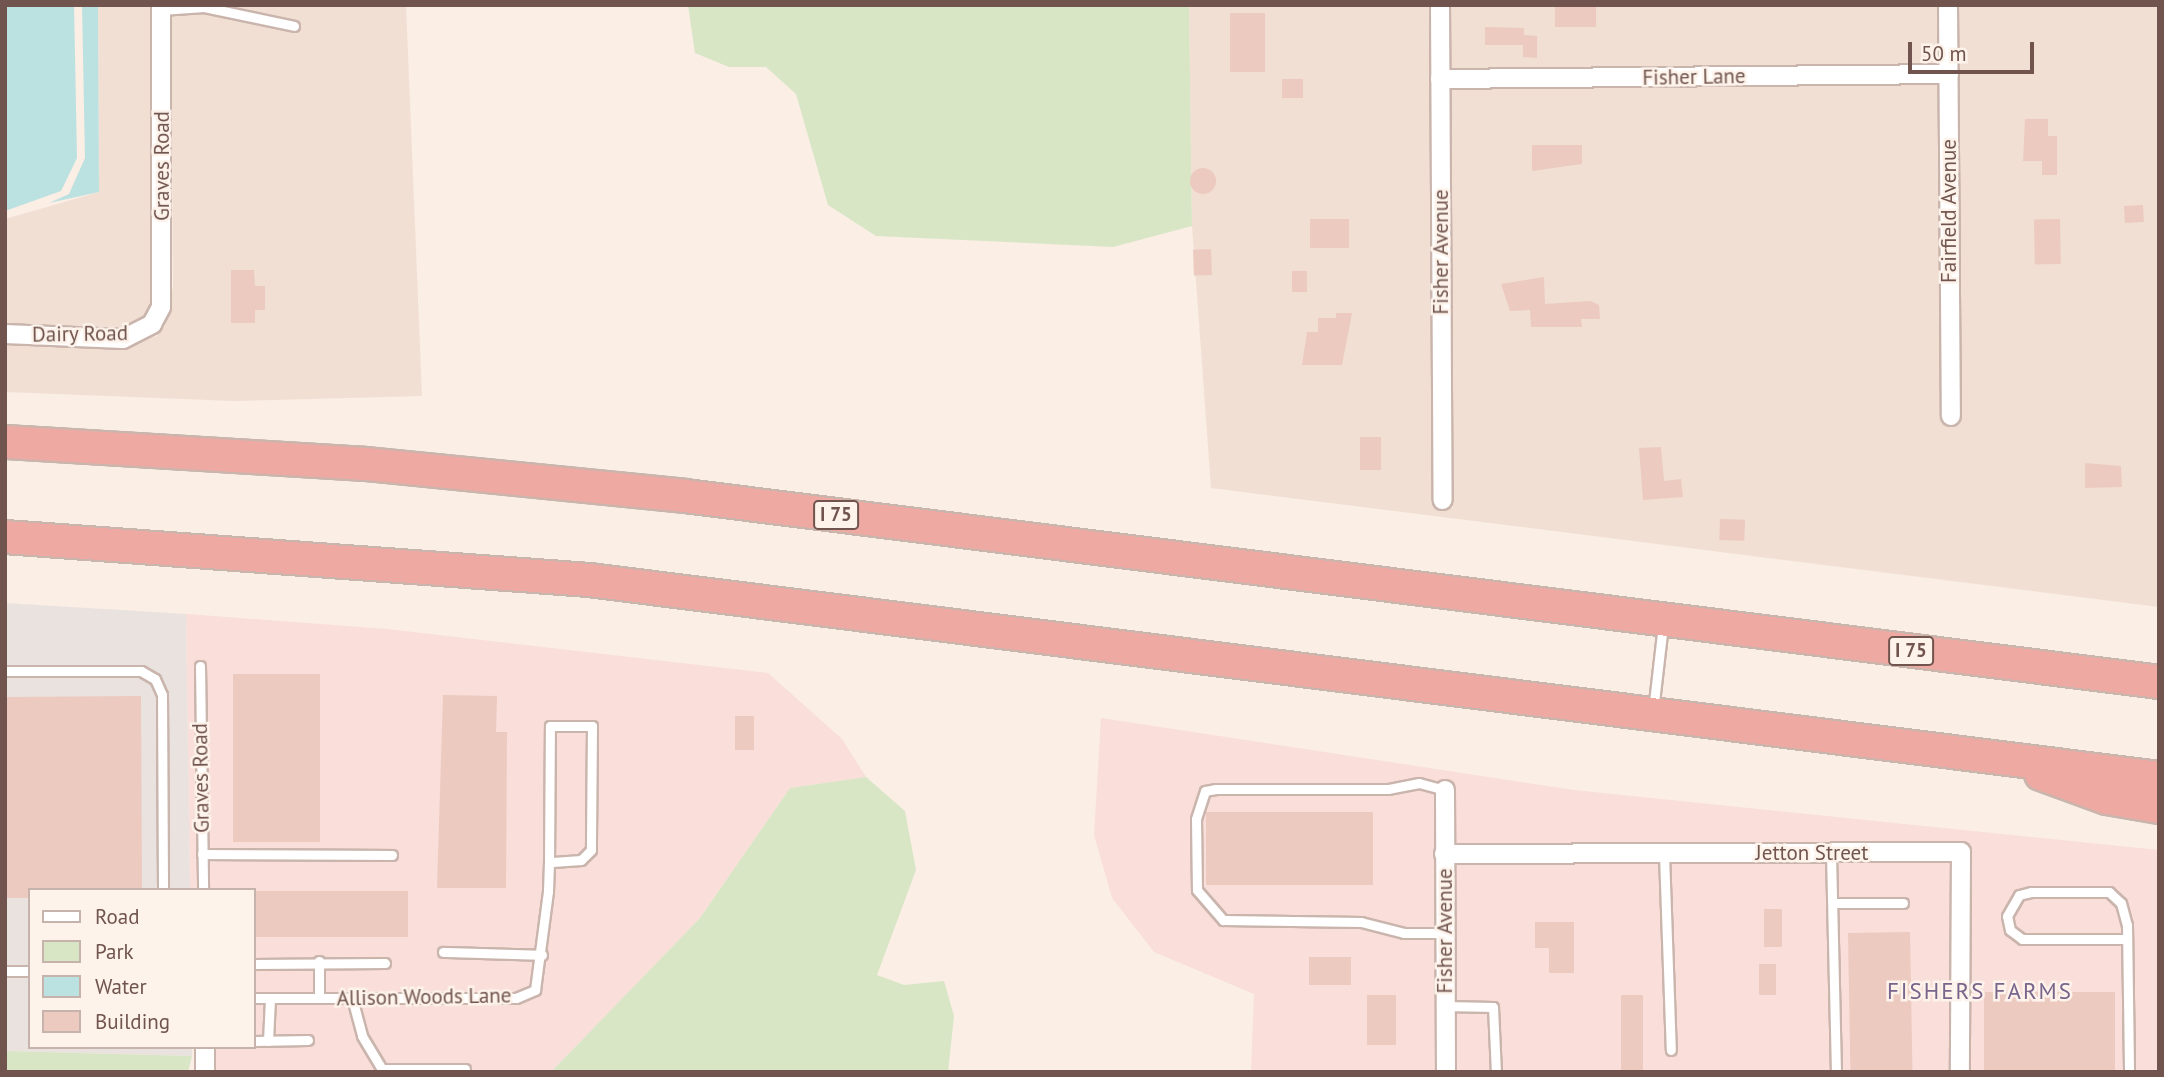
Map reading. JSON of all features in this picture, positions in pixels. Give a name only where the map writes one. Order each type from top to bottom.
[{"type":"highway","name":"I 75","points":[[5,442],[551,481],[2159,682]]},
{"type":"highway","points":[[5,537],[494,569],[1652,712],[2159,778]]},
{"type":"highway","points":[[2004,758],[2074,788],[2159,807]]},
{"type":"street","name":"Fisher Avenue","points":[[1440,5],[1443,500]]},
{"type":"street","name":"Fairfield Avenue","points":[[1948,5],[1951,416]]},
{"type":"street","name":"Graves Road","points":[[152,324],[163,287],[161,8]]},
{"type":"street","name":"Fisher Lane","points":[[1440,79],[1949,74]]},
{"type":"street","name":"Dairy Road","points":[[5,334],[122,338],[152,324]]},
{"type":"street","name":"Fisher Avenue","points":[[1445,790],[1446,1072]]},
{"type":"street","name":"Jetton Street","points":[[1444,854],[1961,852],[1961,1072]]},
{"type":"street","points":[[205,1049],[205,1072]]},
{"type":"lane","points":[[161,8],[204,7],[294,26]]},
{"type":"lane","points":[[1652,712],[1664,619]]},
{"type":"lane","name":"Graves Road","points":[[200,666],[203,888]]},
{"type":"lane","points":[[5,671],[141,670],[155,679],[162,695],[163,888]]},
{"type":"lane","name":"Allison Woods Lane","points":[[256,998],[516,998],[535,990],[542,955],[548,891],[548,862],[550,726],[592,726],[592,850],[580,860],[548,862]]},
{"type":"lane","points":[[1445,790],[1419,783],[1205,792],[1196,819],[1197,890],[1223,920],[1361,922],[1404,933],[1445,933]]},
{"type":"lane","points":[[1831,853],[1836,903],[1836,1072]]},
{"type":"lane","points":[[202,854],[393,855]]},
{"type":"lane","points":[[1664,854],[1671,1050]]},
{"type":"lane","points":[[2127,939],[2022,939],[2010,930],[2007,916],[2019,895],[2031,892],[2109,892],[2121,903],[2127,939],[2129,1072]]},
{"type":"lane","points":[[1836,903],[1903,903]]},
{"type":"lane","points":[[443,952],[542,955]]},
{"type":"lane","points":[[256,964],[320,961],[385,963]]},
{"type":"lane","points":[[320,961],[320,998]]},
{"type":"lane","points":[[5,971],[28,971]]},
{"type":"lane","points":[[268,1041],[270,998]]},
{"type":"lane","points":[[352,998],[362,1036],[382,1069],[465,1069]]},
{"type":"lane","points":[[1445,1006],[1496,1012],[1496,1072]]},
{"type":"lane","points":[[256,1041],[308,1040]]},
{"type":"shaded area","points":[[98,5],[151,5],[151,305],[144,319],[121,330],[5,326],[5,219],[99,192]]},
{"type":"shaded area","points":[[171,5],[406,5],[422,396],[234,401],[5,392],[5,343],[122,347],[157,336],[165,326],[173,287]]},
{"type":"shaded area","points":[[1189,5],[1430,5],[1434,508],[1453,508],[1450,88],[1939,83],[1941,424],[1960,425],[1958,5],[2159,5],[2159,607],[1211,488],[1192,226]]},
{"type":"shaded area","points":[[1449,5],[1938,5],[1938,71],[1449,71]]},
{"type":"shaded area","points":[[5,603],[186,614],[190,888],[28,888],[28,1049],[192,1049],[192,1056],[5,1051]]},
{"type":"shaded area","points":[[186,614],[387,629],[768,673],[842,739],[866,777],[790,788],[700,918],[551,1072],[215,1072],[215,1049],[256,1049],[256,888],[190,888]]},
{"type":"shaded area","points":[[1101,718],[1574,790],[2159,850],[2159,1072],[1970,1072],[1971,853],[1961,844],[1454,846],[1454,782],[1435,781],[1436,1072],[1251,1072],[1254,994],[1154,952],[1112,898],[1094,835]]},
{"type":"shaded area","points":[[1454,861],[1952,861],[1952,1072],[1454,1072]]},
{"type":"green space","points":[[688,5],[1189,5],[1192,226],[1113,247],[876,236],[828,205],[796,94],[766,67],[729,67],[695,53]]},
{"type":"green space","points":[[866,777],[905,811],[916,870],[877,975],[904,985],[944,981],[954,1016],[948,1072],[551,1072],[700,918],[790,788]]},
{"type":"green space","points":[[5,1051],[192,1056],[188,1072],[5,1071]]},
{"type":"water","points":[[5,5],[74,5],[77,158],[61,191],[5,211]]},
{"type":"water","points":[[82,5],[98,5],[99,192],[49,203],[69,194],[85,158]]},
{"type":"building","points":[[1555,5],[1596,5],[1596,27],[1555,27]]},
{"type":"building","points":[[1230,13],[1265,13],[1265,72],[1230,72]]},
{"type":"building","points":[[1485,27],[1524,28],[1524,35],[1537,36],[1537,58],[1523,57],[1523,45],[1485,45]]},
{"type":"building","points":[[1282,79],[1303,79],[1303,98],[1282,98]]},
{"type":"building","points":[[2025,119],[2048,119],[2048,136],[2057,136],[2057,175],[2042,175],[2042,161],[2023,161]]},
{"type":"building","points":[[1532,145],[1582,145],[1582,164],[1532,171]]},
{"type":"building","points":[[1203,168],[1212,172],[1216,181],[1212,190],[1203,194],[1194,190],[1190,181],[1194,172]]},
{"type":"building","points":[[2143,205],[2144,222],[2125,223],[2124,206]]},
{"type":"building","points":[[1310,219],[1349,219],[1349,248],[1310,248]]},
{"type":"building","points":[[2034,219],[2060,219],[2061,264],[2035,264]]},
{"type":"building","points":[[1211,249],[1212,275],[1194,276],[1193,250]]},
{"type":"building","points":[[231,270],[254,270],[255,286],[265,286],[265,310],[255,310],[255,323],[231,323]]},
{"type":"building","points":[[1292,271],[1307,271],[1307,292],[1292,292]]},
{"type":"building","points":[[1544,277],[1545,304],[1591,301],[1599,305],[1600,319],[1581,319],[1582,327],[1531,327],[1530,310],[1510,311],[1501,284]]},
{"type":"building","points":[[1336,313],[1352,313],[1342,365],[1302,365],[1307,332],[1318,332],[1318,318],[1336,318]]},
{"type":"building","points":[[1360,437],[1381,437],[1381,470],[1360,470]]},
{"type":"building","points":[[1661,447],[1664,481],[1681,479],[1683,497],[1643,500],[1639,448]]},
{"type":"building","points":[[2085,463],[2121,466],[2122,487],[2085,488]]},
{"type":"building","points":[[1720,519],[1745,520],[1744,541],[1719,540]]},
{"type":"building","points":[[233,674],[320,674],[320,842],[233,842]]},
{"type":"building","points":[[443,695],[497,696],[496,732],[507,732],[506,888],[437,888]]},
{"type":"building","points":[[141,696],[142,888],[28,888],[28,898],[5,898],[5,697]]},
{"type":"building","points":[[735,716],[754,716],[754,750],[735,750]]},
{"type":"building","points":[[1206,812],[1373,812],[1373,885],[1206,885]]},
{"type":"building","points":[[256,891],[408,891],[408,937],[256,937]]},
{"type":"building","points":[[1764,909],[1782,909],[1782,947],[1764,947]]},
{"type":"building","points":[[1535,922],[1574,922],[1574,973],[1549,973],[1549,948],[1535,948]]},
{"type":"building","points":[[1910,932],[1912,1072],[1850,1072],[1848,933]]},
{"type":"building","points":[[1309,957],[1351,957],[1351,985],[1309,985]]},
{"type":"building","points":[[1759,964],[1776,964],[1776,995],[1759,995]]},
{"type":"building","points":[[1984,992],[2115,992],[2115,1072],[1984,1072]]},
{"type":"building","points":[[1367,995],[1396,995],[1396,1045],[1367,1045]]},
{"type":"building","points":[[1621,995],[1643,995],[1643,1072],[1621,1072]]},
{"type":"district","name":"FISHERS FARMS","points":[[1980,991]]}]
